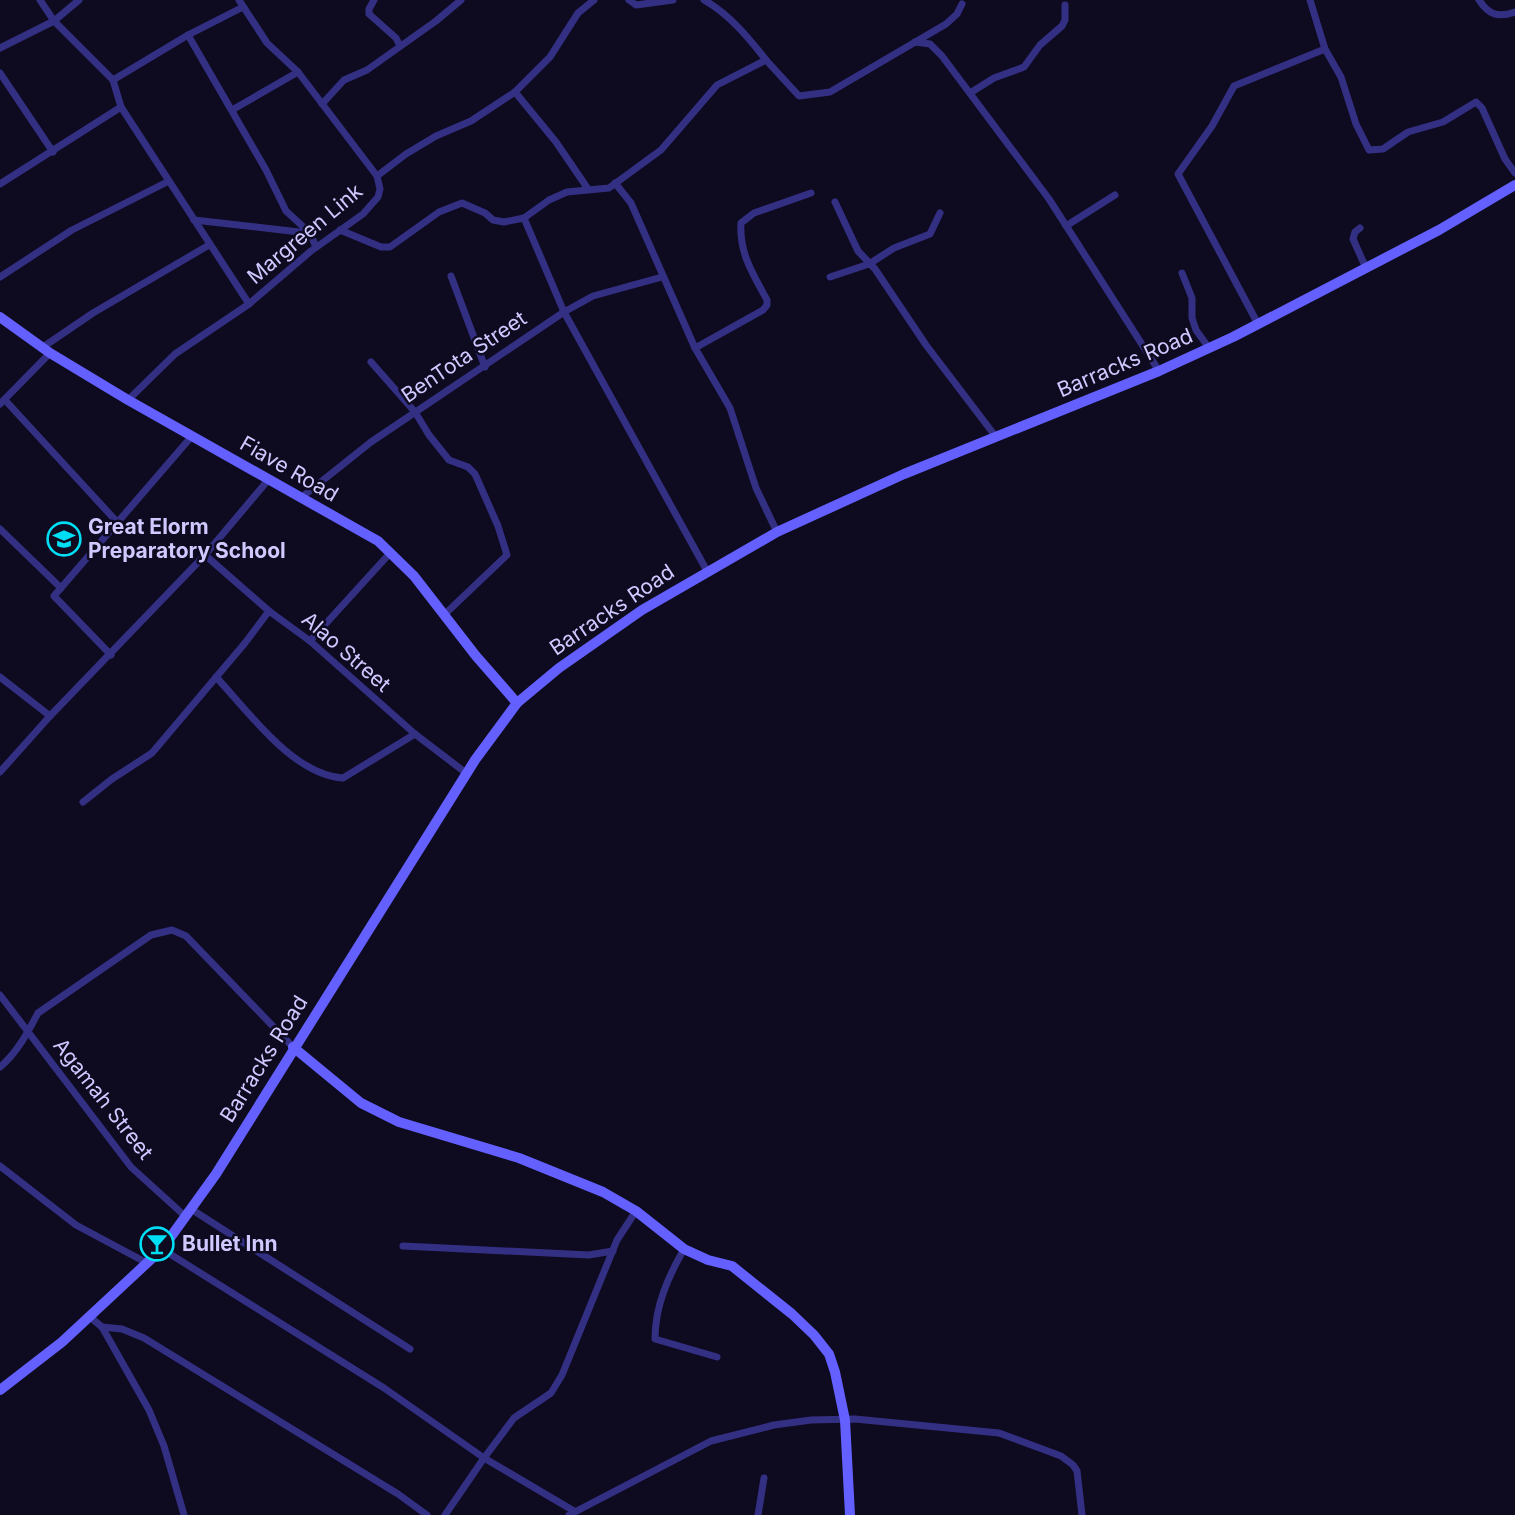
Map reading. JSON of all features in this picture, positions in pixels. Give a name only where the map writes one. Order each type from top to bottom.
[{"type":"street","points":[[40,0],[54,21],[113,80],[121,107],[249,303]]},
{"type":"street","points":[[0,48],[54,21],[79,0]]},
{"type":"street","points":[[374,0],[369,14],[396,38],[400,46]]},
{"type":"street","points":[[322,104],[344,80],[367,70],[461,0]]},
{"type":"street","points":[[377,176],[436,136],[471,121],[515,92],[550,57],[578,13],[594,0]]},
{"type":"street","points":[[629,0],[636,5],[673,0]]},
{"type":"street","points":[[704,0],[744,32],[799,96],[830,92],[952,19],[962,4]]},
{"type":"street","points":[[1310,0],[1325,49],[1341,77],[1356,124],[1368,150],[1383,149],[1408,132],[1443,122],[1476,102],[1482,108],[1505,159],[1515,173]]},
{"type":"street","points":[[1479,0],[1495,15],[1504,16],[1515,12]]},
{"type":"street","points":[[113,80],[241,3]]},
{"type":"street","name":"Margreen Link","points":[[128,400],[175,354],[249,303],[316,247],[373,205],[380,189],[377,176],[298,72],[267,43],[241,3]]},
{"type":"street","points":[[970,93],[994,78],[1024,67],[1040,45],[1062,26],[1065,5]]},
{"type":"street","points":[[188,35],[286,211],[310,233],[316,247]]},
{"type":"street","points":[[915,41],[930,44],[935,48],[1049,199],[1159,371]]},
{"type":"street","points":[[1258,324],[1178,174],[1212,126],[1234,86],[1325,49]]},
{"type":"street","points":[[340,230],[382,247],[390,247],[439,212],[462,203],[493,220],[504,222],[524,218],[567,192],[609,188],[661,150],[717,85],[766,60]]},
{"type":"street","points":[[232,110],[298,72]]},
{"type":"street","points":[[0,73],[53,152]]},
{"type":"street","points":[[515,92],[556,142],[588,189]]},
{"type":"street","points":[[0,184],[121,107]]},
{"type":"street","points":[[0,277],[72,230],[169,181]]},
{"type":"street","points":[[615,183],[631,203],[695,348],[730,408],[756,488],[777,532]]},
{"type":"street","name":"Barracks Road","points":[[0,1390],[90,1317],[162,1249],[216,1174],[293,1047],[467,773],[517,703],[591,644],[642,610],[777,532],[844,500],[1209,348],[1439,230],[1515,185]]},
{"type":"street","points":[[695,348],[763,310],[767,305],[744,257],[740,223],[754,213],[811,192]]},
{"type":"street","points":[[1066,226],[1115,195]]},
{"type":"street","points":[[835,202],[858,251],[996,437]]},
{"type":"street","points":[[830,277],[869,264],[894,248],[930,234],[940,213]]},
{"type":"street","points":[[524,218],[564,312],[707,571]]},
{"type":"street","points":[[194,220],[310,233]]},
{"type":"street","points":[[1360,228],[1354,232],[1353,239],[1366,268]]},
{"type":"street","points":[[117,522],[3,402],[46,350],[93,313],[209,245]]},
{"type":"street","points":[[1182,273],[1192,298],[1192,318],[1196,330],[1209,348]]},
{"type":"street","points":[[451,276],[485,367]]},
{"type":"street","name":"BenTota Street","points":[[302,497],[371,442],[564,312],[593,296],[662,277]]},
{"type":"street","name":"Fiave Road","points":[[0,317],[46,350],[128,400],[379,541],[414,576],[476,656],[517,703]]},
{"type":"street","points":[[371,362],[415,412],[449,460],[468,467],[475,474],[498,526],[507,555],[445,614]]},
{"type":"street","points":[[111,655],[54,596],[192,436]]},
{"type":"street","points":[[0,772],[50,716],[205,555],[269,479]]},
{"type":"street","points":[[0,529],[61,588]]},
{"type":"street","points":[[310,641],[391,552]]},
{"type":"street","name":"Alao Street","points":[[205,555],[269,611],[310,641],[415,734],[467,773]]},
{"type":"street","points":[[83,802],[152,753],[269,611]]},
{"type":"street","points":[[0,677],[50,716]]},
{"type":"street","points":[[216,677],[289,754],[317,772],[343,778],[415,734]]},
{"type":"street","points":[[0,1067],[28,1032],[38,1013],[151,935],[172,930],[186,936],[293,1047],[361,1104],[399,1122],[519,1157],[603,1192],[636,1211],[684,1249],[708,1260],[732,1266],[792,1314],[814,1335],[828,1354],[835,1372],[845,1420],[850,1515]]},
{"type":"street","name":"Agamah Street","points":[[0,995],[131,1167],[188,1213],[410,1349]]},
{"type":"street","points":[[0,1166],[76,1225],[147,1263]]},
{"type":"street","points":[[445,1515],[514,1419],[551,1393],[562,1375],[613,1251],[636,1211]]},
{"type":"street","points":[[403,1246],[589,1255],[613,1251]]},
{"type":"street","points":[[162,1249],[384,1388],[484,1458],[571,1513],[711,1441],[774,1425],[811,1420],[855,1419],[999,1433],[1061,1456],[1073,1465],[1079,1478],[1082,1515]]},
{"type":"street","points":[[684,1249],[662,1294],[655,1325],[655,1339],[717,1357]]},
{"type":"street","points":[[90,1317],[102,1327],[149,1409],[164,1446],[184,1515]]},
{"type":"street","points":[[102,1327],[122,1329],[144,1338],[427,1515]]},
{"type":"street","points":[[758,1515],[764,1478]]},
{"type":"place","name":"Great Elorm Preparatory School","points":[[64,539]]},
{"type":"place","name":"Bullet Inn","points":[[157,1244]]}]
